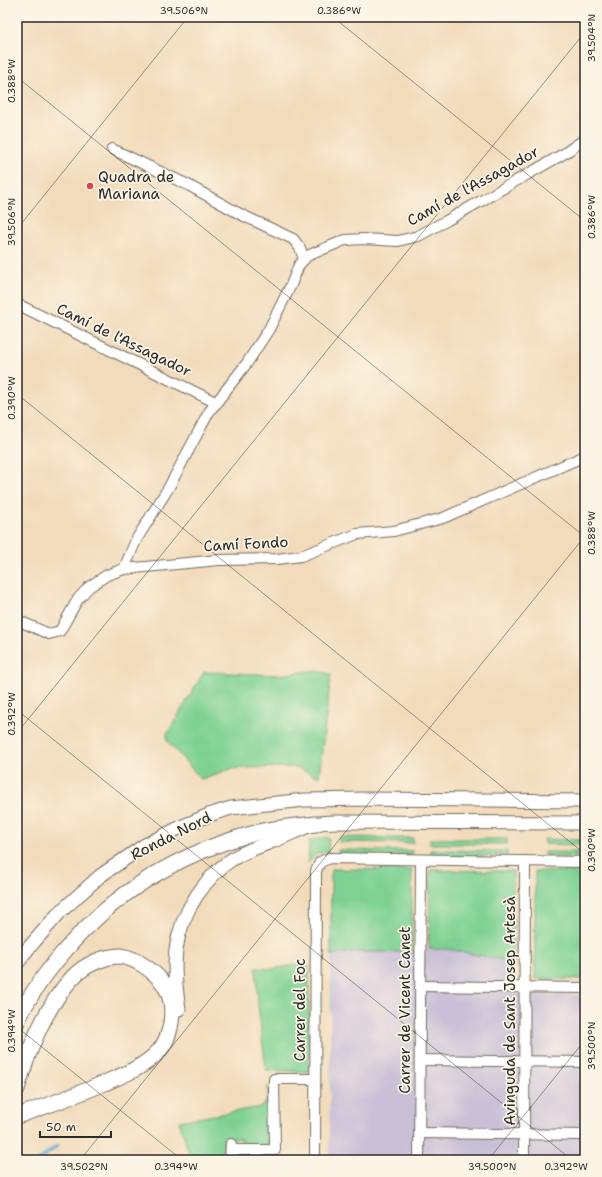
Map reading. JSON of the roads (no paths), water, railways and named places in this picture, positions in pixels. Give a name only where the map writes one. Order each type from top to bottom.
[{"type":"highway","name":"Ronda Nord","points":[[17,1022],[33,992],[48,970],[87,925],[124,894],[184,858],[207,849],[260,832],[316,824]]},
{"type":"highway","points":[[17,1089],[26,1058],[55,1001],[74,976],[89,965],[102,959],[121,956],[139,962],[155,972],[163,982],[170,995],[172,1013],[170,1029],[165,1044],[156,1055],[138,1068],[67,1102],[17,1116]]},
{"type":"main road","name":"Ronda Nord","points":[[18,960],[59,913],[100,876],[145,845],[181,827],[209,815],[231,808],[305,800],[366,799],[585,801]]},
{"type":"main road","points":[[17,1123],[67,1102],[133,1078],[153,1066],[165,1052],[173,1040],[177,1028],[179,1009],[174,974],[177,938],[183,920],[203,886],[216,872],[231,860],[250,849],[316,824],[337,822],[585,823]]},
{"type":"street","name":"Camí de l'Assagador","points":[[304,259],[307,256],[346,240],[364,239],[398,241],[418,236],[565,153],[585,139]]},
{"type":"street","points":[[112,149],[188,185],[229,208],[292,239],[300,248],[304,259],[299,265],[269,329],[247,363],[209,412],[169,487],[136,540],[124,569]]},
{"type":"street","name":"Camí de l'Assagador","points":[[17,304],[217,403]]},
{"type":"street","name":"Camí Fondo","points":[[17,620],[49,634],[60,631],[78,599],[89,587],[107,575],[124,569],[219,560],[277,559],[301,556],[357,534],[394,531],[443,518],[585,456]]},
{"type":"street","name":"Carrer del Foc","points":[[315,1160],[316,871],[320,862],[330,858],[422,860]]},
{"type":"street","points":[[422,860],[585,862]]},
{"type":"street","name":"Carrer de Vicent Canet","points":[[419,1160],[422,860]]},
{"type":"street","name":"Avinguda de Sant Josep Artesà","points":[[524,1160],[525,861]]},
{"type":"street","points":[[420,986],[585,988]]},
{"type":"street","points":[[420,1060],[585,1062]]},
{"type":"street","points":[[230,1151],[275,1150],[274,1079],[315,1079]]},
{"type":"street","points":[[420,1133],[585,1135]]},
{"type":"waterway","points":[[39,1160],[57,1146]]},
{"type":"place","name":"Quadra de Mariana","points":[[90,186]]}]
